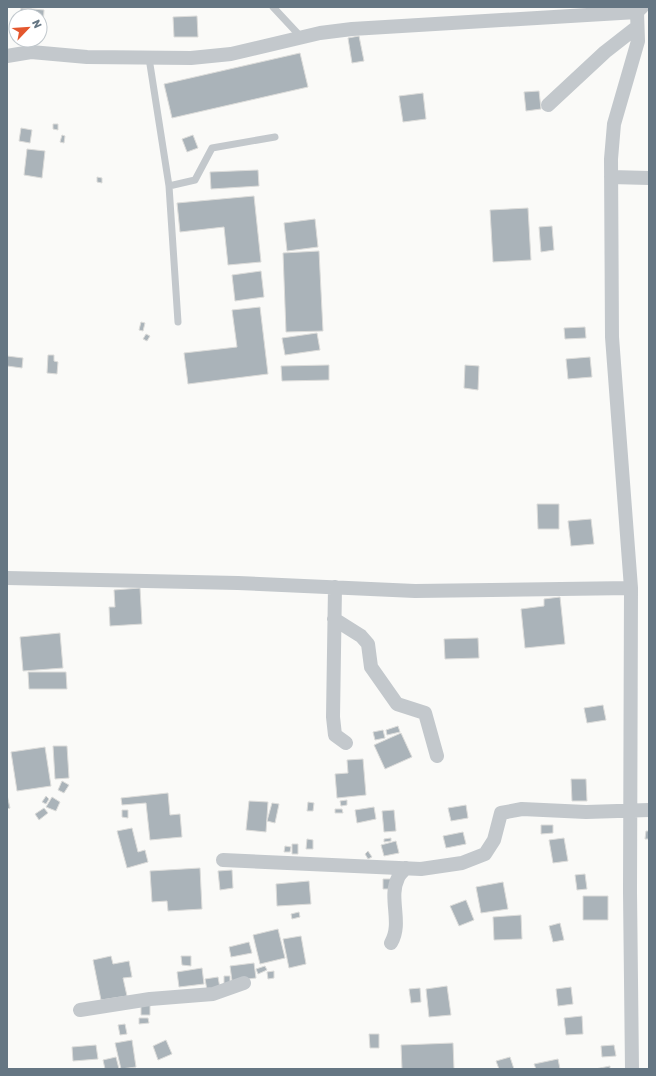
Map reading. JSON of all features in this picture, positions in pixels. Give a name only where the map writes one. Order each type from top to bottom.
[{"type":"street","points":[[7,56],[31,52],[87,57],[191,58],[231,54],[320,33],[352,29],[639,15]]},
{"type":"street","points":[[548,105],[604,52],[639,15]]},
{"type":"street","points":[[632,1069],[630,812],[631,588],[612,337],[611,177],[614,124],[638,41],[639,15]]},
{"type":"street","points":[[611,177],[649,178]]},
{"type":"street","points":[[7,578],[238,583],[415,591],[631,588]]},
{"type":"street","points":[[335,587],[335,735],[346,743]]},
{"type":"street","points":[[334,619],[361,636],[368,644],[371,667],[397,704],[425,714],[437,756]]},
{"type":"street","points":[[223,860],[421,869],[462,864],[485,854],[494,840],[501,813],[522,809],[586,812],[630,812],[649,810]]},
{"type":"street","points":[[391,943],[396,935],[395,890],[397,878],[406,868]]},
{"type":"street","points":[[80,1010],[158,998],[213,994],[244,983]]},
{"type":"lane","points":[[274,7],[301,38]]},
{"type":"lane","points":[[150,58],[169,186],[178,322]]},
{"type":"lane","points":[[169,186],[195,180],[212,148],[274,137]]},
{"type":"building","points":[[197,16],[198,37],[174,37],[173,17]]},
{"type":"building","points":[[359,36],[364,61],[352,63],[348,38]]},
{"type":"building","points":[[300,53],[308,87],[172,118],[164,84]]},
{"type":"building","points":[[539,91],[541,109],[526,111],[524,92]]},
{"type":"building","points":[[423,93],[426,119],[403,122],[399,96]]},
{"type":"building","points":[[53,124],[58,124],[58,130],[53,129]]},
{"type":"building","points":[[21,128],[32,130],[30,143],[19,141]]},
{"type":"building","points":[[62,135],[65,136],[64,143],[60,142]]},
{"type":"building","points":[[193,135],[198,148],[187,152],[182,139]]},
{"type":"building","points":[[27,149],[45,151],[42,178],[24,175]]},
{"type":"building","points":[[258,170],[259,186],[211,189],[210,172]]},
{"type":"building","points":[[97,177],[102,178],[102,183],[97,182]]},
{"type":"building","points":[[254,196],[261,262],[228,265],[224,227],[180,232],[177,203]]},
{"type":"building","points":[[528,208],[531,260],[493,262],[490,210]]},
{"type":"building","points":[[315,219],[318,247],[287,251],[284,223]]},
{"type":"building","points":[[552,226],[554,250],[541,252],[539,227]]},
{"type":"building","points":[[319,251],[323,331],[286,332],[283,253]]},
{"type":"building","points":[[261,271],[264,297],[235,301],[232,275]]},
{"type":"building","points":[[260,307],[268,374],[188,384],[184,353],[237,347],[232,310]]},
{"type":"building","points":[[141,322],[145,323],[143,331],[139,330]]},
{"type":"building","points":[[585,327],[586,338],[565,339],[564,328]]},
{"type":"building","points":[[317,333],[320,350],[285,355],[282,338]]},
{"type":"building","points":[[146,334],[150,336],[147,341],[143,339]]},
{"type":"building","points":[[48,355],[54,355],[54,361],[58,362],[57,374],[47,373]]},
{"type":"building","points":[[7,356],[23,358],[22,368],[7,366]]},
{"type":"building","points":[[590,357],[592,377],[568,379],[566,359]]},
{"type":"building","points":[[329,365],[329,380],[282,381],[281,366]]},
{"type":"building","points":[[465,365],[479,366],[478,390],[464,388]]},
{"type":"building","points":[[537,504],[559,504],[559,529],[538,529]]},
{"type":"building","points":[[591,519],[594,544],[571,546],[568,521]]},
{"type":"building","points":[[140,588],[142,624],[110,626],[109,607],[115,607],[114,590]]},
{"type":"building","points":[[560,597],[565,644],[525,648],[521,609],[544,606],[544,599]]},
{"type":"building","points":[[60,633],[63,668],[23,671],[20,637]]},
{"type":"building","points":[[478,638],[479,658],[445,659],[444,639]]},
{"type":"building","points":[[28,672],[66,672],[67,689],[29,689]]},
{"type":"building","points":[[603,705],[606,720],[587,723],[584,708]]},
{"type":"building","points":[[398,726],[400,732],[387,735],[386,730]]},
{"type":"building","points":[[383,730],[385,738],[375,740],[373,732]]},
{"type":"building","points":[[401,733],[412,757],[385,769],[374,745]]},
{"type":"building","points":[[53,746],[67,746],[69,778],[55,779]]},
{"type":"building","points":[[45,747],[51,786],[17,791],[11,752]]},
{"type":"building","points":[[363,759],[366,795],[337,798],[335,774],[348,773],[347,760]]},
{"type":"building","points":[[571,779],[586,779],[587,801],[572,801]]},
{"type":"building","points":[[62,781],[69,785],[64,793],[58,790]]},
{"type":"building","points":[[168,793],[170,815],[180,814],[182,837],[150,840],[146,803],[122,805],[121,798]]},
{"type":"building","points":[[7,795],[10,808],[7,809]]},
{"type":"building","points":[[46,796],[49,799],[46,804],[42,802]]},
{"type":"building","points":[[52,797],[60,802],[56,811],[46,807]]},
{"type":"building","points":[[347,800],[347,805],[341,806],[340,801]]},
{"type":"building","points":[[249,801],[268,802],[266,832],[246,830]]},
{"type":"building","points":[[308,802],[314,803],[313,811],[307,811]]},
{"type":"building","points":[[272,803],[279,804],[275,823],[267,821]]},
{"type":"building","points":[[466,805],[468,818],[451,821],[448,808]]},
{"type":"building","points":[[374,807],[376,819],[357,823],[355,810]]},
{"type":"building","points":[[44,808],[48,813],[39,820],[35,814]]},
{"type":"building","points":[[335,809],[342,809],[343,813],[335,813]]},
{"type":"building","points":[[122,810],[128,810],[128,818],[122,817]]},
{"type":"building","points":[[394,810],[396,831],[384,832],[382,811]]},
{"type":"building","points":[[541,825],[553,825],[553,833],[541,834]]},
{"type":"building","points":[[132,828],[138,852],[145,850],[148,862],[127,868],[117,831]]},
{"type":"building","points":[[646,831],[649,831],[649,839],[645,839]]},
{"type":"building","points":[[463,832],[466,844],[446,848],[443,836]]},
{"type":"building","points":[[391,838],[391,841],[384,842],[384,839]]},
{"type":"building","points":[[564,838],[568,861],[553,863],[549,840]]},
{"type":"building","points":[[307,839],[313,840],[313,849],[306,849]]},
{"type":"building","points":[[396,841],[399,853],[384,856],[381,845]]},
{"type":"building","points":[[292,844],[298,844],[298,854],[292,854]]},
{"type":"building","points":[[285,846],[291,847],[290,852],[284,852]]},
{"type":"building","points":[[368,851],[372,857],[368,859],[365,854]]},
{"type":"building","points":[[200,868],[202,909],[168,911],[167,901],[152,902],[150,871]]},
{"type":"building","points":[[232,870],[233,888],[220,890],[218,871]]},
{"type":"building","points":[[585,874],[587,889],[577,890],[575,875]]},
{"type":"building","points":[[383,879],[393,879],[394,889],[383,889]]},
{"type":"building","points":[[309,881],[311,904],[277,906],[276,884]]},
{"type":"building","points":[[503,882],[508,909],[481,913],[476,887]]},
{"type":"building","points":[[583,896],[608,896],[608,920],[583,920]]},
{"type":"building","points":[[466,900],[474,920],[459,926],[450,906]]},
{"type":"building","points":[[299,912],[300,917],[292,919],[291,914]]},
{"type":"building","points":[[521,915],[522,939],[494,940],[493,917]]},
{"type":"building","points":[[560,923],[564,940],[553,942],[549,926]]},
{"type":"building","points":[[278,929],[285,958],[260,964],[253,935]]},
{"type":"building","points":[[301,936],[306,964],[289,968],[283,939]]},
{"type":"building","points":[[249,942],[252,953],[231,957],[229,947]]},
{"type":"building","points":[[111,956],[113,964],[129,961],[132,977],[123,978],[127,996],[101,1000],[93,960]]},
{"type":"building","points":[[181,956],[191,956],[191,966],[182,965]]},
{"type":"building","points":[[254,963],[256,978],[232,981],[230,966]]},
{"type":"building","points":[[265,966],[267,970],[258,974],[256,969]]},
{"type":"building","points":[[202,968],[204,984],[179,987],[177,972]]},
{"type":"building","points":[[274,971],[274,978],[268,979],[267,972]]},
{"type":"building","points":[[224,976],[230,976],[230,983],[224,984]]},
{"type":"building","points":[[218,977],[220,988],[207,990],[205,979]]},
{"type":"building","points":[[447,986],[451,1015],[429,1017],[426,989]]},
{"type":"building","points":[[571,987],[573,1004],[558,1006],[556,989]]},
{"type":"building","points":[[420,988],[421,1002],[411,1003],[409,989]]},
{"type":"building","points":[[141,1005],[150,1005],[150,1015],[141,1015]]},
{"type":"building","points":[[582,1016],[583,1034],[566,1035],[564,1018]]},
{"type":"building","points":[[139,1018],[148,1018],[149,1023],[139,1024]]},
{"type":"building","points":[[125,1024],[127,1034],[120,1035],[118,1025]]},
{"type":"building","points":[[369,1034],[379,1034],[379,1048],[370,1048]]},
{"type":"building","points":[[132,1040],[136,1067],[121,1069],[115,1043]]},
{"type":"building","points":[[166,1040],[172,1054],[158,1060],[153,1046]]},
{"type":"building","points":[[453,1043],[454,1069],[402,1069],[401,1045]]},
{"type":"building","points":[[96,1045],[98,1059],[73,1061],[72,1047]]},
{"type":"building","points":[[614,1045],[616,1056],[602,1057],[601,1046]]},
{"type":"building","points":[[116,1057],[119,1069],[105,1069],[103,1060]]},
{"type":"building","points":[[510,1057],[514,1069],[499,1069],[496,1061]]},
{"type":"building","points":[[558,1059],[560,1069],[536,1069],[534,1064]]},
{"type":"building","points":[[610,1066],[610,1069],[595,1069]]}]
